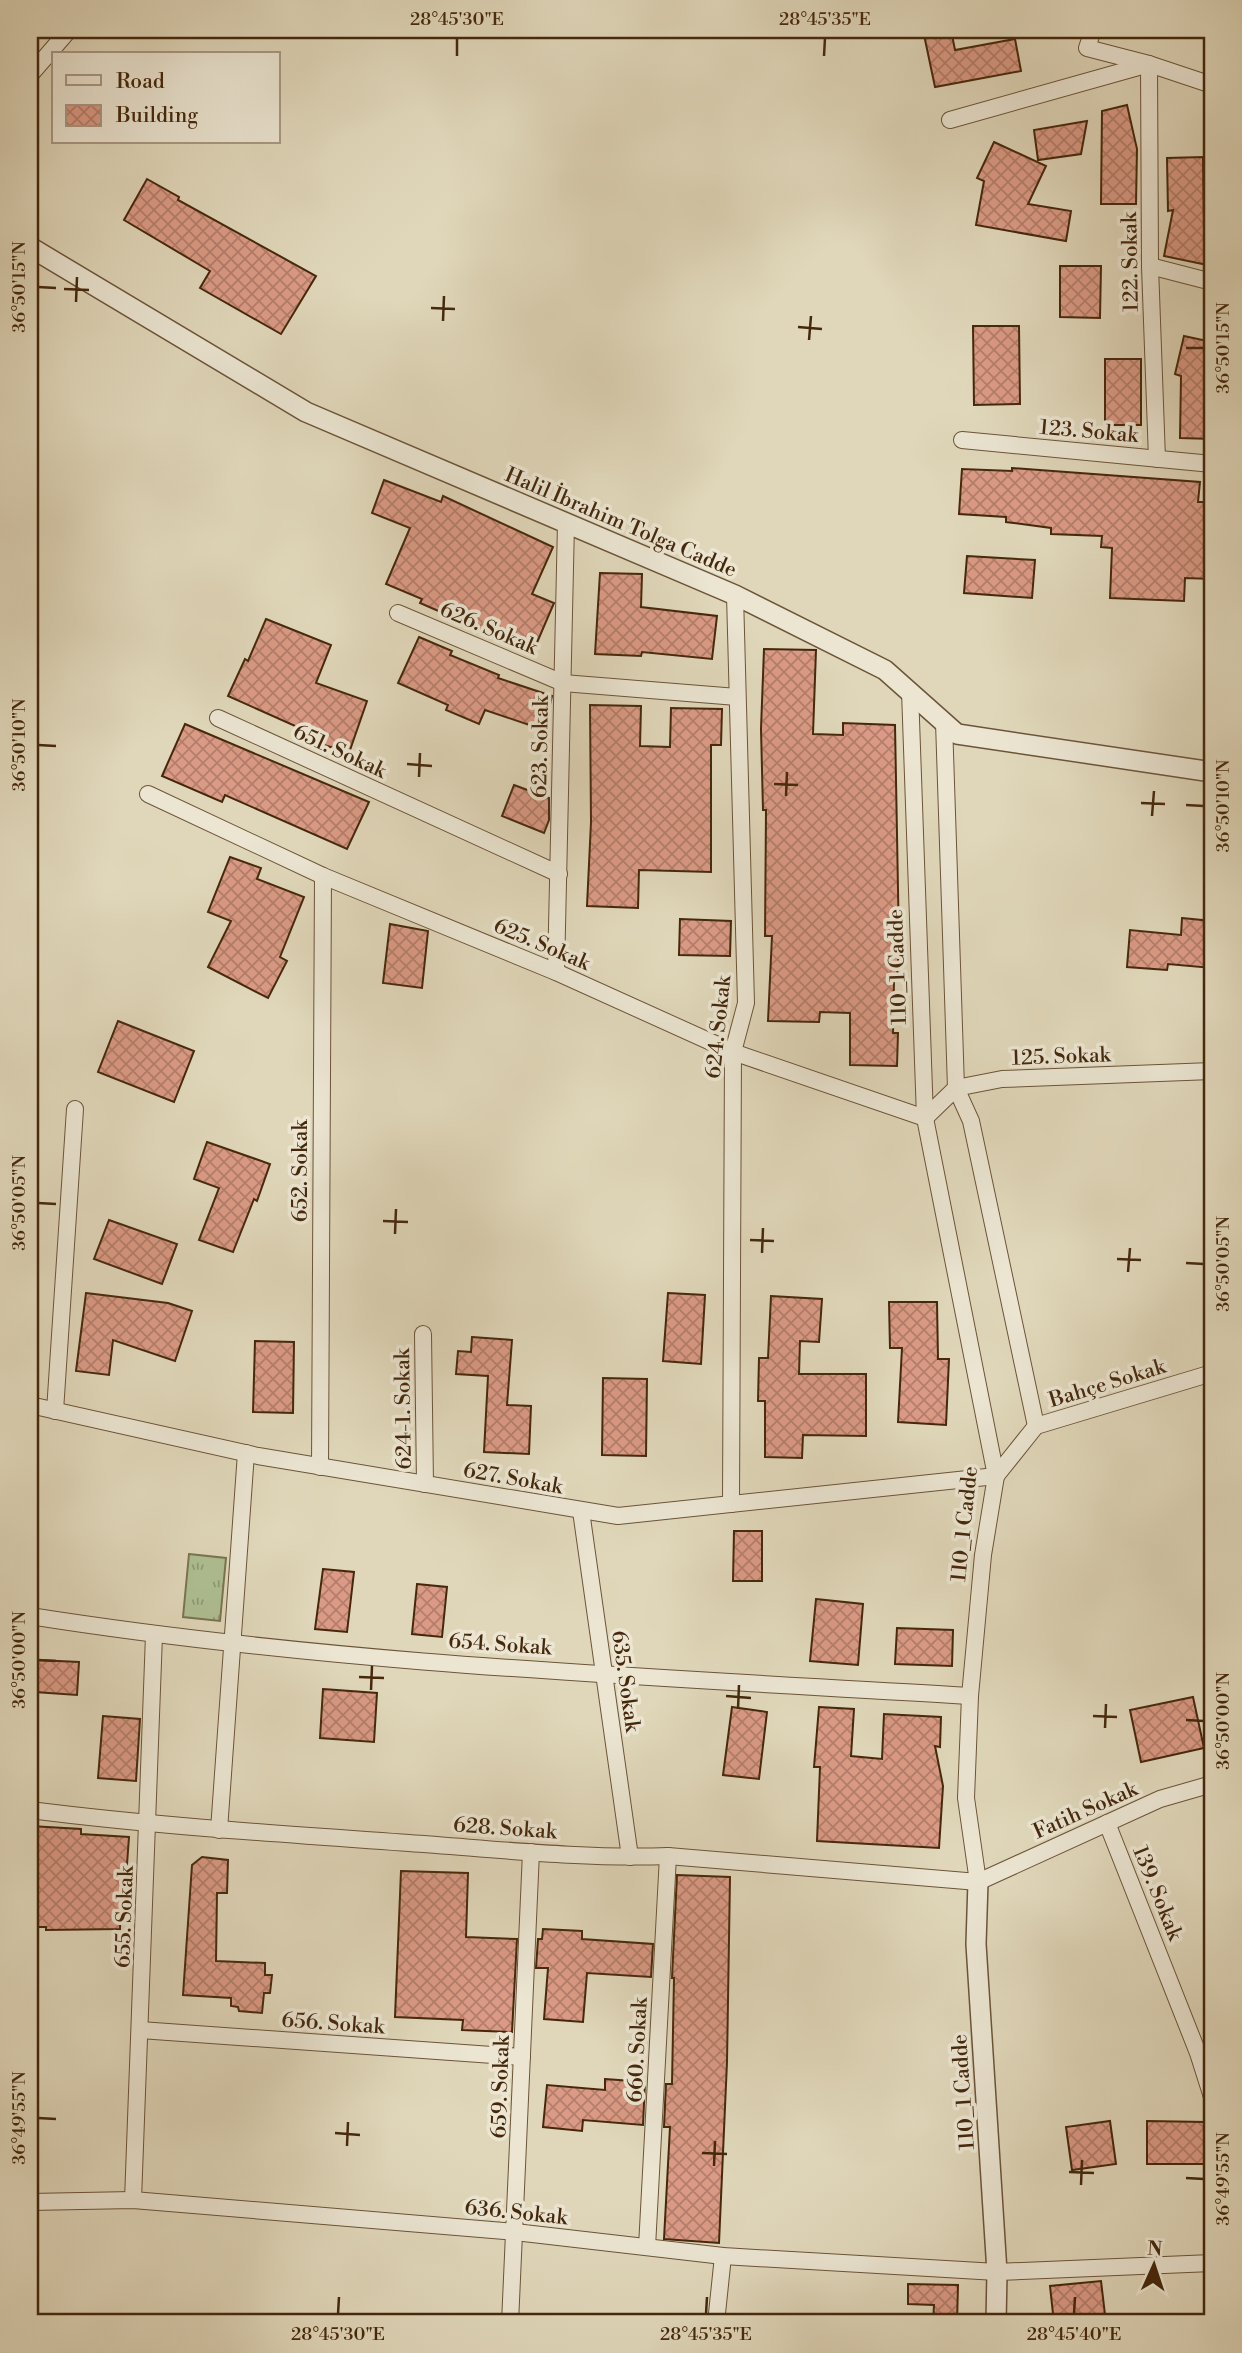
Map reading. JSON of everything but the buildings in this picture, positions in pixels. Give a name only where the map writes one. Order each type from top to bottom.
[{"type":"street","points":[[30,75],[69,30]]},
{"type":"street","points":[[1093,30],[1087,48],[1149,64],[1212,85]]},
{"type":"street","points":[[950,120],[1149,64]]},
{"type":"street","name":"122. Sokak","points":[[1149,64],[1150,266],[1157,459]]},
{"type":"street","name":"Halil İbrahim Tolga Cadde","points":[[30,247],[306,412],[735,596],[884,670],[957,734],[1212,772]]},
{"type":"street","points":[[1150,266],[1212,282]]},
{"type":"street","name":"123. Sokak","points":[[962,440],[1212,464]]},
{"type":"street","name":"623. Sokak","points":[[556,972],[566,523]]},
{"type":"street","name":"624. Sokak","points":[[731,1504],[733,1052],[746,1003],[735,596]]},
{"type":"street","name":"626. Sokak","points":[[398,613],[563,683],[737,697]]},
{"type":"street","name":"110_1 Cadde","points":[[910,691],[925,1118],[996,1476],[983,1555],[970,1696],[965,1798],[978,1882],[976,1944],[997,2272],[996,2323]]},
{"type":"street","name":"651. Sokak","points":[[218,718],[559,874]]},
{"type":"street","points":[[944,722],[956,1088],[971,1121],[1036,1426]]},
{"type":"street","name":"625. Sokak","points":[[148,794],[323,876],[556,972],[733,1052],[925,1118]]},
{"type":"street","name":"652. Sokak","points":[[320,1467],[323,876]]},
{"type":"street","name":"125. Sokak","points":[[956,1088],[1002,1079],[1212,1071]]},
{"type":"street","points":[[925,1118],[956,1088]]},
{"type":"street","points":[[55,1411],[75,1110]]},
{"type":"street","name":"624-1. Sokak","points":[[423,1334],[425,1484]]},
{"type":"street","name":"Bahçe Sokak","points":[[996,1476],[1036,1426],[1212,1373]]},
{"type":"street","name":"627. Sokak","points":[[30,1405],[246,1454],[618,1516],[996,1476]]},
{"type":"street","points":[[219,1830],[246,1454]]},
{"type":"street","name":"635. Sokak","points":[[581,1511],[630,1857]]},
{"type":"street","name":"654. Sokak","points":[[30,1616],[154,1636],[232,1644],[604,1673],[970,1696]]},
{"type":"street","name":"655. Sokak","points":[[133,2200],[154,1636]]},
{"type":"street","name":"Fatih Sokak","points":[[978,1882],[1160,1799],[1212,1784]]},
{"type":"street","name":"628. Sokak","points":[[30,1810],[149,1825],[530,1852],[630,1857],[668,1856],[978,1882]]},
{"type":"street","name":"139. Sokak","points":[[1107,1822],[1205,2052],[1212,2097]]},
{"type":"street","name":"659. Sokak","points":[[510,2323],[530,1852]]},
{"type":"street","name":"660. Sokak","points":[[648,2247],[668,1856]]},
{"type":"street","name":"656. Sokak","points":[[140,2030],[522,2057]]},
{"type":"street","name":"636. Sokak","points":[[30,2202],[133,2200],[515,2232],[723,2256],[997,2272],[1212,2263]]},
{"type":"street","points":[[716,2323],[723,2256]]},
{"type":"green space","points":[[189,1554],[226,1558],[220,1621],[183,1617]]}]
